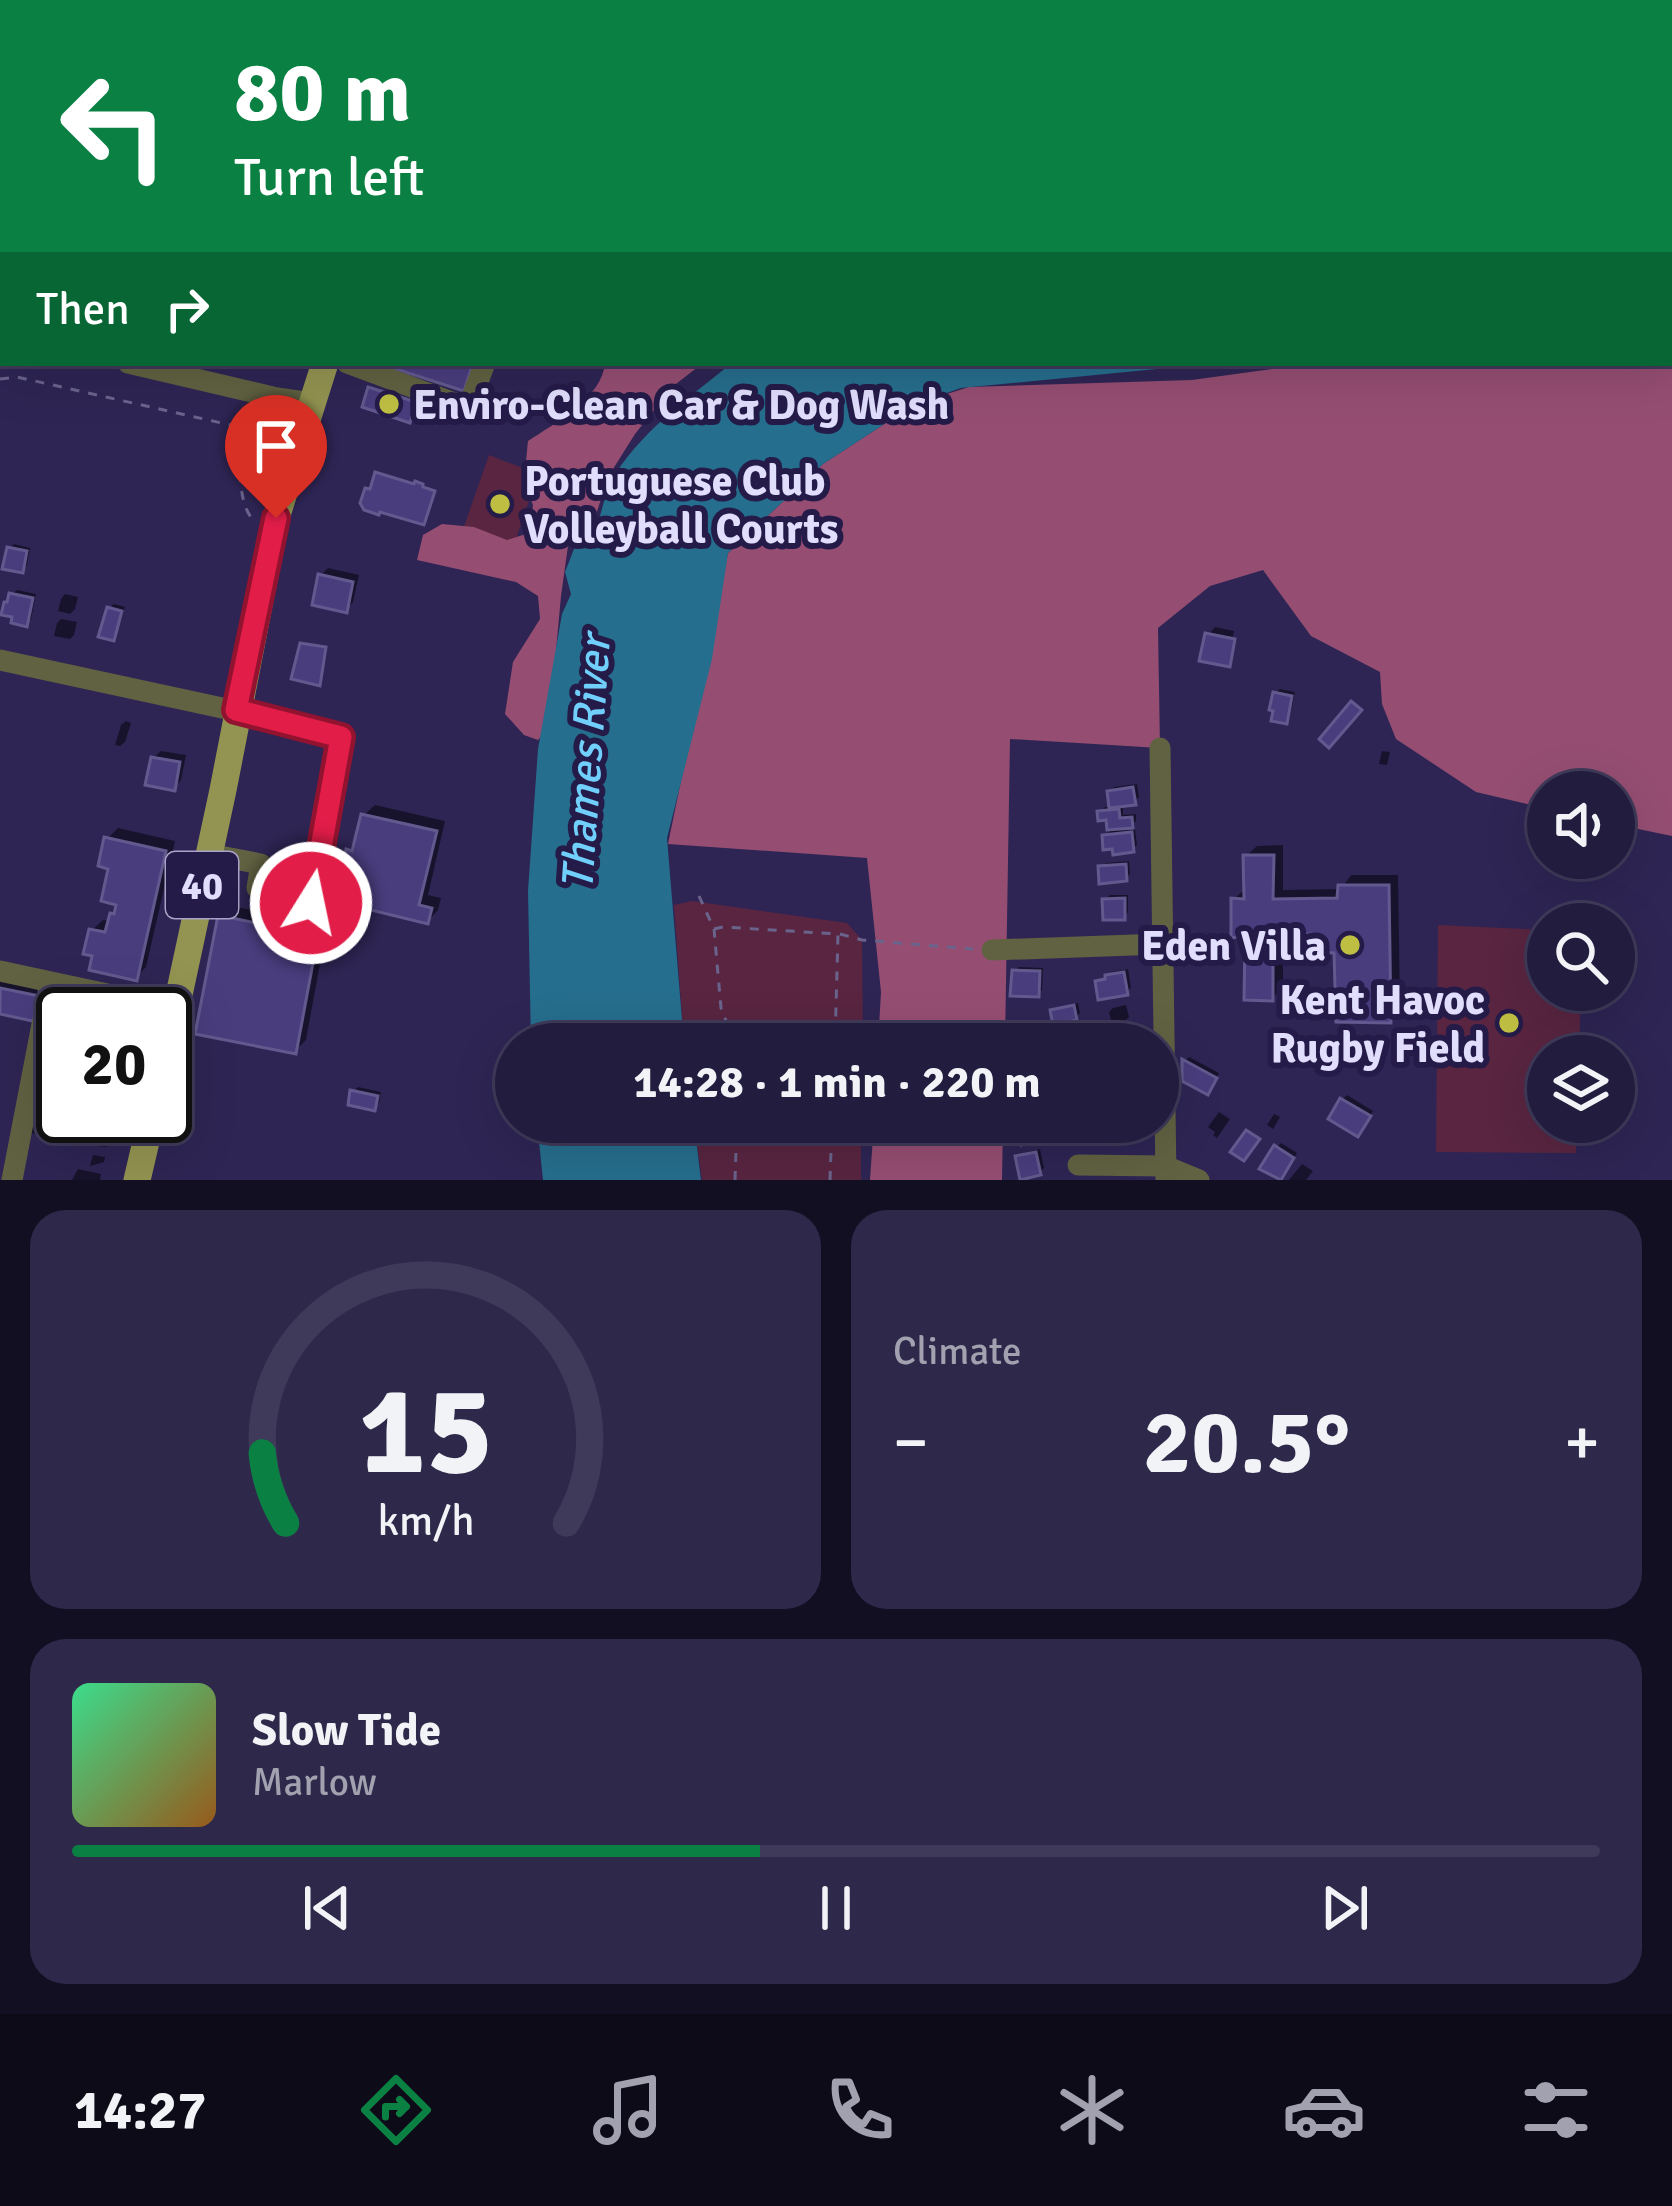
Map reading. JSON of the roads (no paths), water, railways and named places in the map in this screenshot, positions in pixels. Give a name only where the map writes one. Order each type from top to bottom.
[{"type":"main road","name":"40","points":[[182,987],[276,518],[324,366]]},
{"type":"main road","points":[[137,1180],[146,1143]]},
{"type":"street","points":[[141,366],[312,403]]},
{"type":"street","points":[[355,366],[468,408],[484,366]]},
{"type":"street","points":[[0,660],[341,737],[311,903],[257,888],[262,864],[209,854]]},
{"type":"street","points":[[1160,748],[1166,1173]]},
{"type":"street","points":[[992,950],[1161,944]]},
{"type":"street","points":[[0,971],[70,987]]},
{"type":"street","points":[[12,1180],[50,983]]},
{"type":"street","points":[[1078,1165],[1199,1180]]},
{"type":"water","name":"Thames River","points":[[728,366],[1187,366],[961,388],[915,404],[823,464],[728,553],[712,659],[667,838],[682,1023],[531,1023],[528,891],[538,749],[562,614],[571,594],[565,572],[576,544],[594,536],[611,482],[634,448]]},
{"type":"water","points":[[539,1143],[697,1143],[701,1180],[543,1180]]},
{"type":"place","name":"Enviro-Clean Car & Dog Wash","points":[[389,404]]},
{"type":"place","name":"Portuguese Club Volleyball Courts","points":[[500,504]]},
{"type":"place","name":"Eden Villa","points":[[1350,945]]},
{"type":"place","name":"Kent Havoc Rugby Field","points":[[1509,1023]]}]
